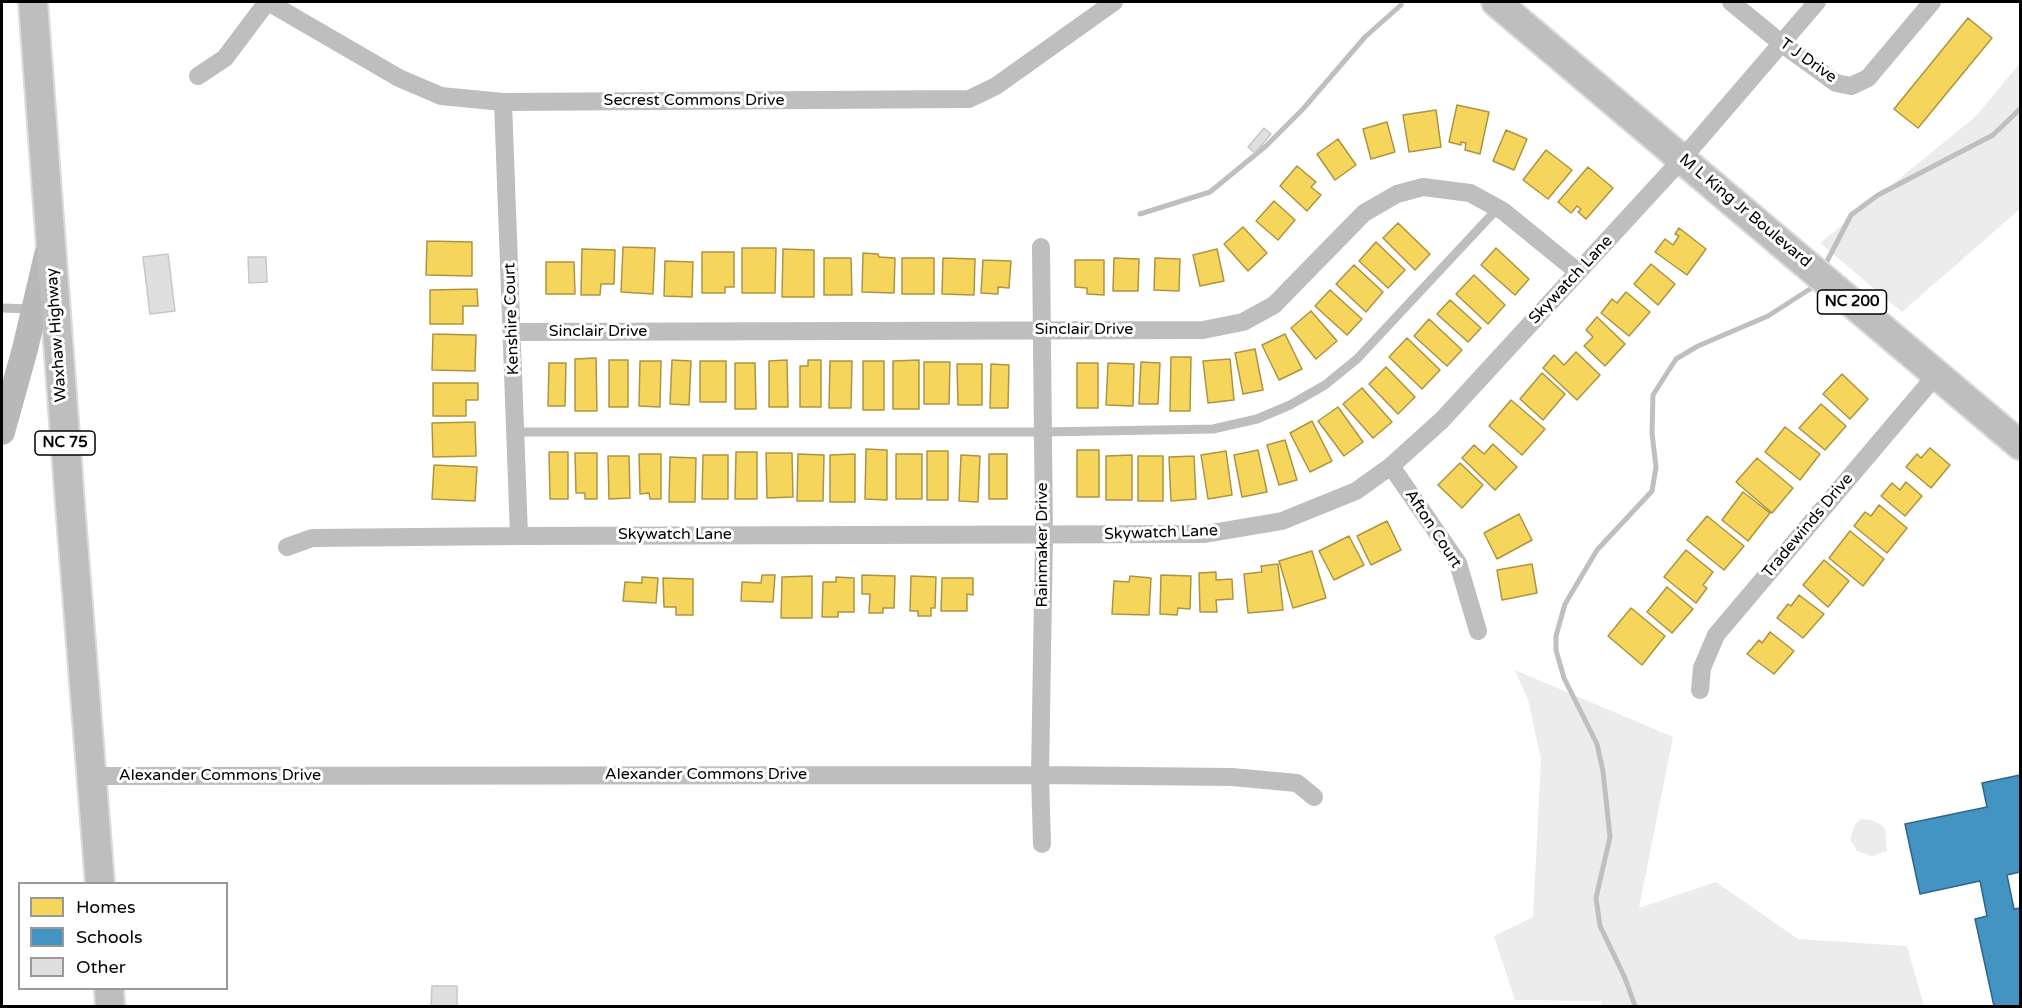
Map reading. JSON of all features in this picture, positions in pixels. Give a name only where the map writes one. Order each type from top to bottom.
[{"type":"main road","name":"Waxhaw Highway","points":[[33,2],[100,882]]},
{"type":"main road","name":"M L King Jr Boulevard","points":[[1496,2],[2020,445]]},
{"type":"main road","points":[[2,432],[50,244]]},
{"type":"main road","points":[[109,990],[110,1006]]},
{"type":"street","points":[[198,76],[225,58],[268,2]]},
{"type":"street","name":"Secrest Commons Drive","points":[[268,2],[399,78],[430,92],[441,96],[503,102],[969,99],[996,86],[1114,2]]},
{"type":"street","name":"T J Drive","points":[[1731,2],[1781,43],[1836,83],[1851,86],[1868,78],[1932,2]]},
{"type":"street","name":"Skywatch Lane","points":[[287,547],[312,538],[1205,534],[1282,522],[1356,492],[1392,466],[1442,420],[1682,159],[1816,2]]},
{"type":"street","name":"Kenshire Court","points":[[503,102],[519,536]]},
{"type":"street","name":"Sinclair Drive","points":[[513,333],[1203,330],[1243,322],[1274,305],[1364,213],[1397,194],[1423,187],[1470,193],[1498,208],[1578,272]]},
{"type":"street","name":"Rainmaker Drive","points":[[1041,247],[1044,535],[1040,775],[1042,844]]},
{"type":"street","name":"Tradewinds Drive","points":[[1700,690],[1702,668],[1716,635],[1937,374]]},
{"type":"street","name":"Afton Court","points":[[1392,466],[1458,563],[1478,630]]},
{"type":"street","name":"Alexander Commons Drive","points":[[92,776],[1040,775],[1232,777],[1297,783],[1314,796]]},
{"type":"lane","points":[[516,432],[1043,432],[1213,429],[1257,419],[1290,405],[1325,385],[1357,359],[1498,208]]},
{"type":"lane","points":[[2,308],[34,310]]},
{"type":"shaded area","points":[[2020,63],[2020,209],[1902,312],[1820,243],[1975,117]]},
{"type":"shaded area","points":[[1515,670],[1673,737],[1639,908],[1716,882],[1798,939],[1907,946],[1924,1006],[1601,1006],[1601,1001],[1515,1000],[1494,936],[1533,917],[1541,759],[1528,700]]},
{"type":"shaded area","points":[[1862,819],[1882,825],[1885,829],[1887,851],[1872,856],[1857,851],[1850,839],[1856,823]]},
{"type":"building: Homes","points":[[1968,18],[1992,38],[1918,128],[1894,109]]},
{"type":"building: Homes","points":[[1457,105],[1489,112],[1480,154],[1465,150],[1466,143],[1461,142],[1461,145],[1449,142]]},
{"type":"building: Homes","points":[[1436,110],[1441,147],[1409,152],[1403,115]]},
{"type":"building: Homes","points":[[1387,122],[1395,152],[1371,159],[1363,129]]},
{"type":"building: Homes","points":[[1506,130],[1527,139],[1514,170],[1493,161]]},
{"type":"building: Homes","points":[[1338,139],[1356,165],[1335,180],[1317,154]]},
{"type":"building: Homes","points":[[1546,150],[1572,170],[1548,199],[1523,180]]},
{"type":"building: Homes","points":[[1297,166],[1316,182],[1311,187],[1321,195],[1307,211],[1280,186]]},
{"type":"building: Homes","points":[[1588,167],[1613,188],[1586,219],[1578,212],[1581,209],[1577,206],[1571,213],[1558,202]]},
{"type":"building: Homes","points":[[1274,201],[1295,220],[1278,240],[1256,221]]},
{"type":"building: Homes","points":[[1398,223],[1430,254],[1415,270],[1383,238]]},
{"type":"building: Homes","points":[[1243,227],[1267,253],[1248,271],[1224,244]]},
{"type":"building: Homes","points":[[1679,228],[1706,249],[1687,275],[1655,252],[1665,239],[1673,245],[1679,236],[1675,234]]},
{"type":"building: Homes","points":[[427,241],[472,242],[472,276],[426,275]]},
{"type":"building: Homes","points":[[1376,242],[1405,270],[1388,288],[1359,261]]},
{"type":"building: Homes","points":[[623,247],[655,248],[653,294],[621,292]]},
{"type":"building: Homes","points":[[742,248],[776,248],[775,293],[742,293]]},
{"type":"building: Homes","points":[[1496,248],[1529,279],[1515,295],[1481,265]]},
{"type":"building: Homes","points":[[582,249],[615,250],[614,284],[601,284],[600,295],[581,295]]},
{"type":"building: Homes","points":[[783,249],[814,250],[814,297],[782,297]]},
{"type":"building: Homes","points":[[1217,249],[1224,281],[1200,286],[1193,255]]},
{"type":"building: Homes","points":[[702,252],[734,252],[734,287],[725,287],[725,293],[702,293]]},
{"type":"building: Homes","points":[[863,253],[895,258],[894,293],[862,292]]},
{"type":"building: Homes","points":[[824,258],[851,258],[852,295],[824,295]]},
{"type":"building: Homes","points":[[902,258],[934,258],[934,294],[902,294]]},
{"type":"building: Homes","points":[[943,258],[975,259],[974,295],[942,294]]},
{"type":"building: Homes","points":[[1114,258],[1139,259],[1138,291],[1113,291]]},
{"type":"building: Homes","points":[[1155,258],[1180,259],[1179,291],[1154,290]]},
{"type":"building: Homes","points":[[983,260],[1011,261],[1009,288],[998,287],[998,294],[981,293]]},
{"type":"building: Homes","points":[[1075,260],[1104,260],[1104,295],[1087,294],[1087,288],[1075,287]]},
{"type":"building: Homes","points":[[665,261],[693,262],[692,297],[664,296]]},
{"type":"building: Homes","points":[[546,262],[574,262],[575,294],[546,294]]},
{"type":"building: Homes","points":[[1651,264],[1675,284],[1658,305],[1634,284]]},
{"type":"building: Homes","points":[[1354,265],[1383,292],[1366,312],[1336,284]]},
{"type":"building: Homes","points":[[1474,275],[1505,305],[1488,324],[1456,294]]},
{"type":"building: Homes","points":[[477,289],[478,306],[463,306],[463,324],[430,324],[430,290]]},
{"type":"building: Homes","points":[[1330,290],[1362,319],[1347,335],[1315,306]]},
{"type":"building: Homes","points":[[1626,292],[1650,312],[1629,336],[1601,313],[1612,299],[1617,303]]},
{"type":"building: Homes","points":[[1450,300],[1481,328],[1468,342],[1437,314]]},
{"type":"building: Homes","points":[[1311,311],[1337,341],[1316,359],[1291,328]]},
{"type":"building: Homes","points":[[1597,317],[1625,344],[1605,366],[1584,346],[1593,337],[1586,330]]},
{"type":"building: Homes","points":[[1429,319],[1462,350],[1447,366],[1414,336]]},
{"type":"building: Homes","points":[[433,334],[476,335],[475,371],[432,370]]},
{"type":"building: Homes","points":[[1285,334],[1302,369],[1279,380],[1262,345]]},
{"type":"building: Homes","points":[[1407,338],[1440,370],[1422,389],[1389,357]]},
{"type":"building: Homes","points":[[1255,349],[1263,390],[1243,394],[1235,353]]},
{"type":"building: Homes","points":[[1576,352],[1600,375],[1577,400],[1543,368],[1554,355],[1564,365]]},
{"type":"building: Homes","points":[[1171,357],[1191,357],[1190,411],[1170,411]]},
{"type":"building: Homes","points":[[596,358],[597,411],[575,411],[575,359]]},
{"type":"building: Homes","points":[[1230,359],[1234,400],[1208,403],[1203,361]]},
{"type":"building: Homes","points":[[609,360],[628,360],[628,407],[609,407]]},
{"type":"building: Homes","points":[[672,360],[691,361],[689,405],[670,404]]},
{"type":"building: Homes","points":[[787,360],[788,407],[769,407],[769,361]]},
{"type":"building: Homes","points":[[808,360],[821,360],[821,407],[800,407],[800,366],[808,366]]},
{"type":"building: Homes","points":[[919,360],[919,409],[893,409],[893,361]]},
{"type":"building: Homes","points":[[640,361],[661,361],[660,407],[639,406]]},
{"type":"building: Homes","points":[[700,361],[726,361],[726,402],[700,402]]},
{"type":"building: Homes","points":[[830,361],[852,361],[851,408],[829,408]]},
{"type":"building: Homes","points":[[863,361],[884,361],[884,410],[863,410]]},
{"type":"building: Homes","points":[[924,362],[950,362],[949,404],[924,404]]},
{"type":"building: Homes","points":[[1141,362],[1160,363],[1158,404],[1139,404]]},
{"type":"building: Homes","points":[[549,363],[566,363],[565,406],[548,406]]},
{"type":"building: Homes","points":[[735,363],[755,363],[756,409],[735,409]]},
{"type":"building: Homes","points":[[1077,363],[1098,363],[1098,408],[1077,408]]},
{"type":"building: Homes","points":[[1108,363],[1134,364],[1133,406],[1106,405]]},
{"type":"building: Homes","points":[[957,364],[982,364],[982,405],[958,405]]},
{"type":"building: Homes","points":[[991,364],[1009,365],[1008,408],[990,408]]},
{"type":"building: Homes","points":[[1386,367],[1415,397],[1398,414],[1369,384]]},
{"type":"building: Homes","points":[[1542,373],[1565,394],[1543,420],[1520,399]]},
{"type":"building: Homes","points":[[1842,374],[1868,399],[1850,419],[1823,394]]},
{"type":"building: Homes","points":[[433,383],[478,383],[478,400],[466,400],[466,416],[433,416]]},
{"type":"building: Homes","points":[[1362,388],[1392,422],[1373,438],[1343,404]]},
{"type":"building: Homes","points":[[1511,400],[1545,429],[1522,455],[1489,426]]},
{"type":"building: Homes","points":[[1821,404],[1846,426],[1825,450],[1799,428]]},
{"type":"building: Homes","points":[[1338,407],[1363,442],[1344,456],[1318,421]]},
{"type":"building: Homes","points":[[1312,421],[1332,461],[1310,472],[1290,433]]},
{"type":"building: Homes","points":[[475,422],[476,456],[433,457],[432,423]]},
{"type":"building: Homes","points":[[1785,427],[1820,454],[1800,480],[1765,452]]},
{"type":"building: Homes","points":[[1285,440],[1297,480],[1279,485],[1267,445]]},
{"type":"building: Homes","points":[[1493,444],[1517,467],[1495,490],[1462,458],[1474,445],[1484,454]]},
{"type":"building: Homes","points":[[1930,448],[1950,465],[1931,488],[1906,467],[1917,454],[1921,458]]},
{"type":"building: Homes","points":[[866,449],[887,450],[887,500],[865,499]]},
{"type":"building: Homes","points":[[1077,450],[1099,450],[1099,497],[1077,497]]},
{"type":"building: Homes","points":[[1258,450],[1267,492],[1242,497],[1234,455]]},
{"type":"building: Homes","points":[[927,451],[948,451],[948,500],[927,500]]},
{"type":"building: Homes","points":[[1226,451],[1232,495],[1208,499],[1201,455]]},
{"type":"building: Homes","points":[[549,452],[568,452],[568,499],[550,499]]},
{"type":"building: Homes","points":[[736,452],[757,452],[757,499],[735,499]]},
{"type":"building: Homes","points":[[575,453],[597,453],[597,499],[585,499],[585,493],[576,493]]},
{"type":"building: Homes","points":[[766,453],[792,453],[793,497],[767,498]]},
{"type":"building: Homes","points":[[639,454],[661,454],[661,499],[650,499],[649,493],[640,494]]},
{"type":"building: Homes","points":[[798,454],[824,455],[823,501],[797,501]]},
{"type":"building: Homes","points":[[855,454],[855,502],[830,502],[830,455]]},
{"type":"building: Homes","points":[[896,454],[922,454],[922,499],[896,499]]},
{"type":"building: Homes","points":[[989,454],[1007,454],[1007,499],[989,499]]},
{"type":"building: Homes","points":[[703,455],[728,455],[728,499],[702,499]]},
{"type":"building: Homes","points":[[961,455],[980,456],[978,502],[959,501]]},
{"type":"building: Homes","points":[[1132,455],[1132,500],[1106,500],[1106,456]]},
{"type":"building: Homes","points":[[608,456],[629,456],[630,498],[609,499]]},
{"type":"building: Homes","points":[[1138,456],[1163,456],[1163,501],[1138,501]]},
{"type":"building: Homes","points":[[1194,456],[1196,499],[1171,501],[1169,457]]},
{"type":"building: Homes","points":[[670,457],[696,458],[695,502],[669,502]]},
{"type":"building: Homes","points":[[1757,458],[1793,488],[1772,513],[1736,482]]},
{"type":"building: Homes","points":[[1460,463],[1483,485],[1462,508],[1438,485]]},
{"type":"building: Homes","points":[[434,465],[477,467],[475,501],[432,499]]},
{"type":"building: Homes","points":[[1906,482],[1922,496],[1905,516],[1881,496],[1892,483],[1900,490]]},
{"type":"building: Homes","points":[[1743,492],[1770,513],[1748,541],[1722,520]]},
{"type":"building: Homes","points":[[1879,505],[1907,528],[1887,553],[1854,526],[1865,512],[1871,516]]},
{"type":"building: Homes","points":[[1519,514],[1532,540],[1497,559],[1484,533]]},
{"type":"building: Homes","points":[[1707,516],[1744,546],[1724,570],[1687,540]]},
{"type":"building: Homes","points":[[1387,521],[1401,550],[1371,565],[1357,536]]},
{"type":"building: Homes","points":[[1850,531],[1884,559],[1863,586],[1829,558]]},
{"type":"building: Homes","points":[[1349,536],[1364,565],[1334,580],[1319,551]]},
{"type":"building: Homes","points":[[1686,550],[1713,572],[1703,585],[1707,588],[1696,603],[1664,577]]},
{"type":"building: Homes","points":[[1312,551],[1326,598],[1293,608],[1279,561]]},
{"type":"building: Homes","points":[[1824,560],[1849,581],[1828,607],[1803,585]]},
{"type":"building: Homes","points":[[1278,564],[1283,610],[1248,613],[1244,574],[1262,572],[1261,566]]},
{"type":"building: Homes","points":[[1532,564],[1537,593],[1502,600],[1497,570]]},
{"type":"building: Homes","points":[[1216,572],[1216,580],[1232,579],[1233,599],[1216,600],[1217,612],[1200,612],[1199,573]]},
{"type":"building: Homes","points":[[762,575],[775,575],[773,602],[741,601],[742,582],[761,583]]},
{"type":"building: Homes","points":[[862,575],[895,576],[894,608],[883,608],[883,613],[869,613],[870,594],[862,594]]},
{"type":"building: Homes","points":[[1161,575],[1191,576],[1190,609],[1178,608],[1177,615],[1160,614]]},
{"type":"building: Homes","points":[[812,576],[812,618],[781,618],[782,577]]},
{"type":"building: Homes","points":[[911,576],[936,577],[935,608],[931,608],[931,616],[918,616],[918,611],[910,611]]},
{"type":"building: Homes","points":[[1130,576],[1151,578],[1149,615],[1112,614],[1114,581],[1129,582]]},
{"type":"building: Homes","points":[[642,577],[658,578],[656,603],[623,601],[625,582],[642,583]]},
{"type":"building: Homes","points":[[836,577],[854,578],[854,612],[838,612],[838,617],[822,617],[823,582],[836,582]]},
{"type":"building: Homes","points":[[663,578],[693,579],[693,615],[676,615],[676,607],[664,607]]},
{"type":"building: Homes","points":[[942,578],[973,578],[973,595],[967,594],[967,611],[941,611]]},
{"type":"building: Homes","points":[[1667,587],[1693,609],[1672,633],[1647,612]]},
{"type":"building: Homes","points":[[1799,595],[1824,614],[1803,638],[1777,618],[1788,604],[1791,606]]},
{"type":"building: Homes","points":[[1631,608],[1665,636],[1642,665],[1608,636]]},
{"type":"building: Homes","points":[[1770,632],[1794,651],[1774,674],[1747,654],[1759,640],[1762,643]]},
{"type":"building: Schools","points":[[2020,775],[2020,872],[2007,875],[2014,909],[2020,908],[2020,1006],[1994,1006],[1975,919],[1987,916],[1980,881],[1920,894],[1905,824],[1987,807],[1982,783]]},
{"type":"building: Other","points":[[1264,128],[1271,134],[1255,153],[1248,147]]},
{"type":"building: Other","points":[[168,254],[175,311],[150,314],[143,257]]},
{"type":"building: Other","points":[[248,257],[266,257],[267,282],[249,283]]},
{"type":"building: Other","points":[[432,986],[457,986],[457,1006],[431,1006]]},
{"type":"waterway","points":[[1140,214],[1210,192],[1266,146],[1303,109],[1365,37],[1401,5]]},
{"type":"waterway","points":[[1824,267],[1851,215],[1878,195],[1993,135],[2020,109]]},
{"type":"waterway","points":[[1635,1006],[1625,978],[1600,926],[1596,898],[1610,837],[1603,771],[1597,744],[1564,678],[1556,650],[1556,636],[1565,604],[1597,550],[1652,491],[1656,467],[1652,433],[1653,395],[1676,359],[1698,346],[1768,316],[1810,289],[1814,283]]}]
